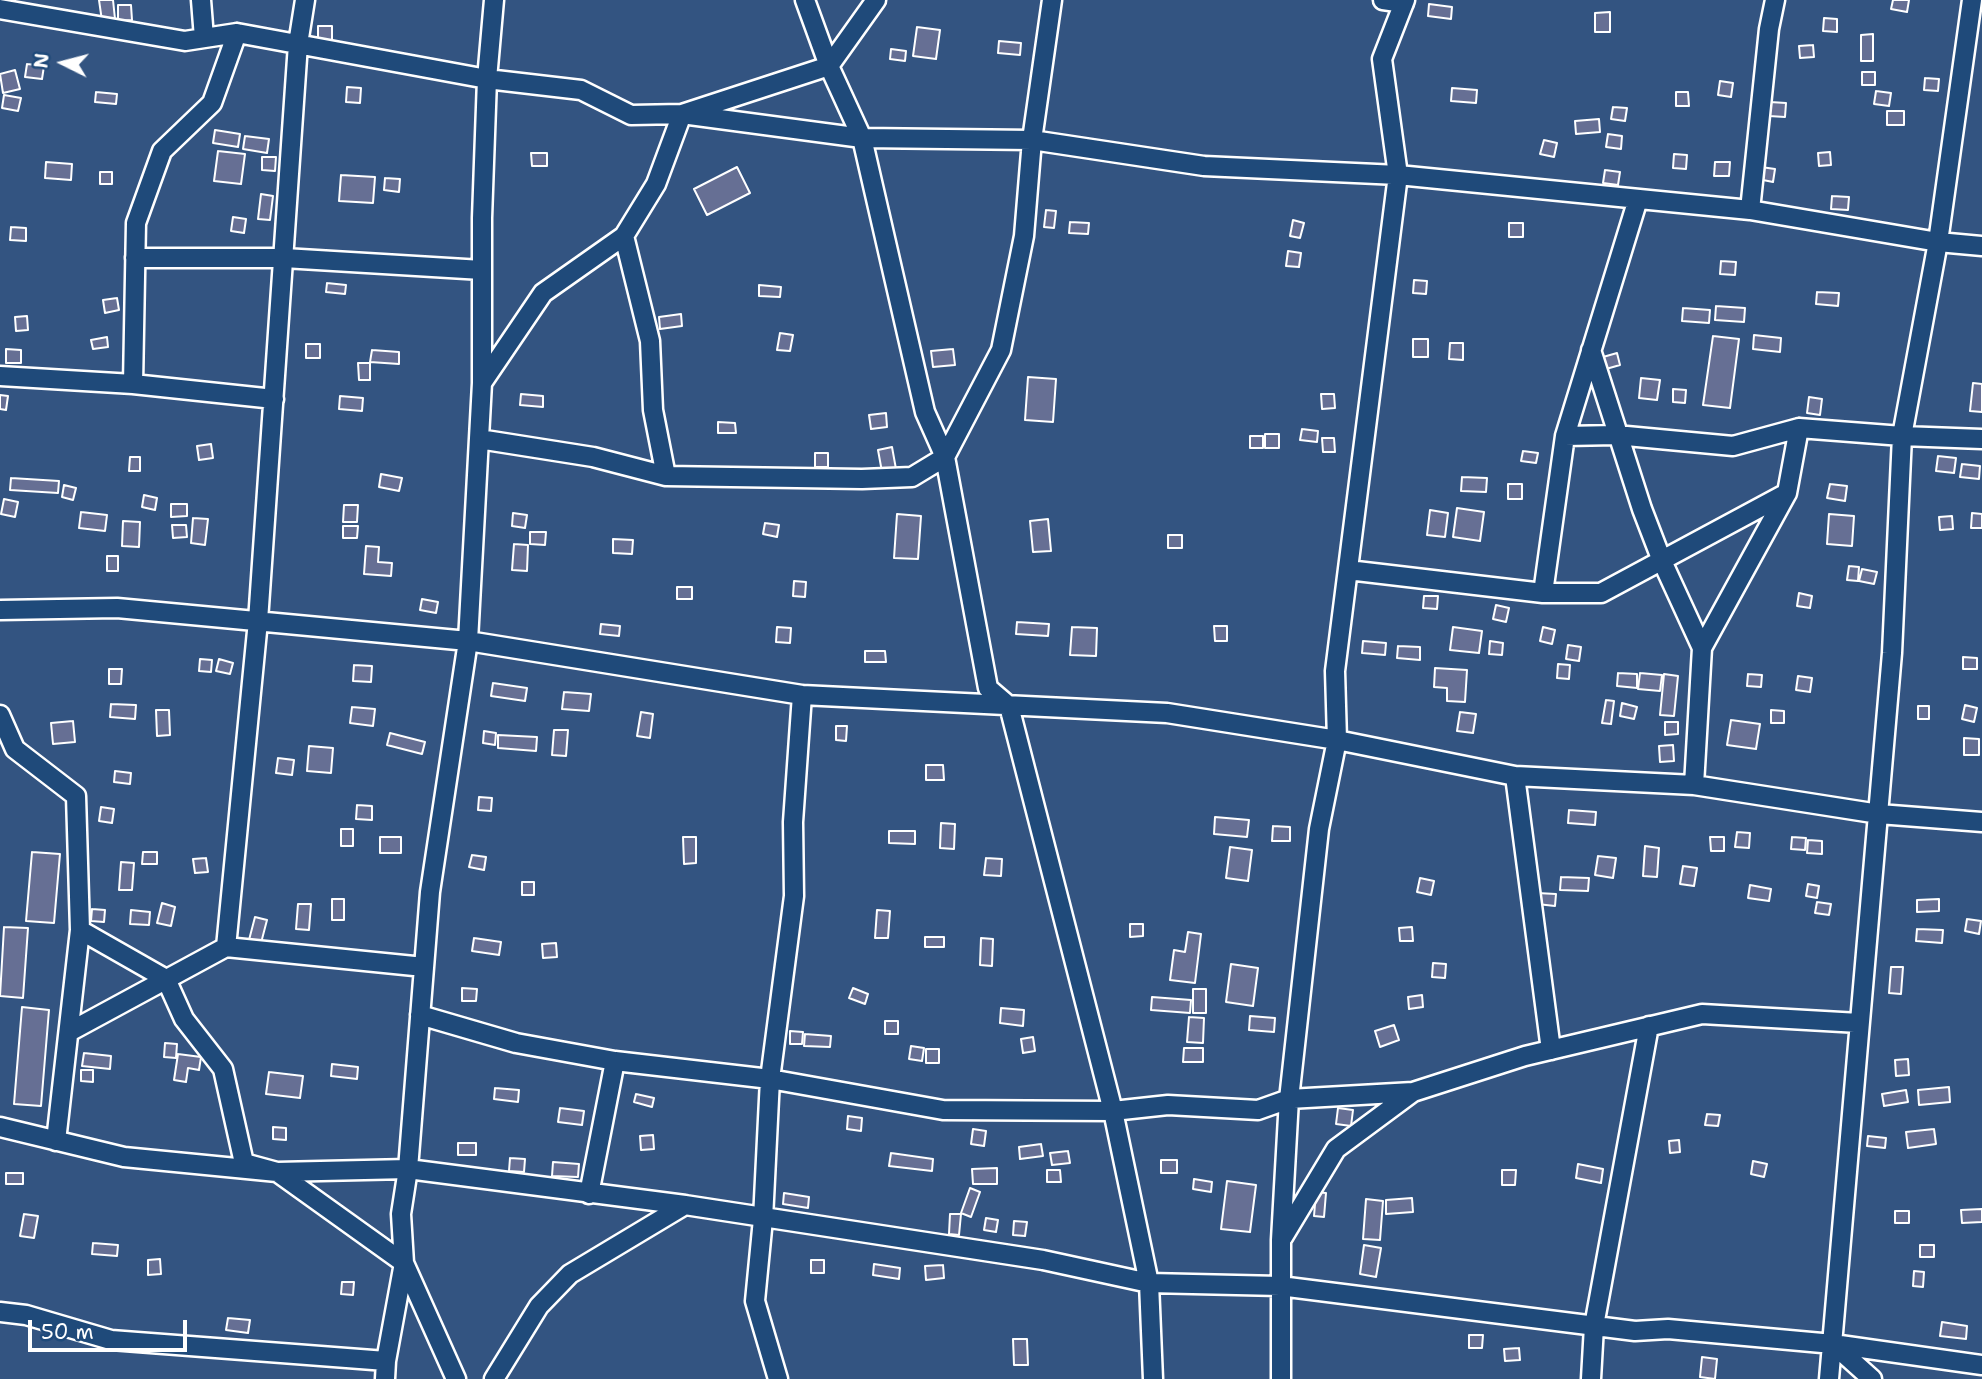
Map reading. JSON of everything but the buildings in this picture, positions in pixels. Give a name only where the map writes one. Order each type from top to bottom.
[{"type":"street","points":[[201,0],[204,38]]},
{"type":"street","points":[[226,947],[258,621],[298,44],[304,0]]},
{"type":"street","points":[[0,1312],[26,1315],[111,1340],[385,1370],[404,1263],[401,1213],[408,1169],[429,892],[468,641],[482,383],[487,79],[494,0]]},
{"type":"street","points":[[805,0],[829,66],[862,138],[925,412],[945,457],[988,688],[1009,706],[1113,1111],[1149,1283],[1153,1379]]},
{"type":"street","points":[[682,114],[829,66],[876,0]]},
{"type":"street","points":[[479,439],[593,457],[666,476],[862,479],[912,477],[945,457],[1001,350],[1024,236],[1032,140],[1052,0]]},
{"type":"street","points":[[1281,1379],[1281,1240],[1289,1098],[1319,829],[1337,740],[1335,671],[1398,175],[1382,59],[1404,2],[1383,0]]},
{"type":"street","points":[[1750,210],[1769,29],[1775,0]]},
{"type":"street","points":[[1829,1379],[1892,653],[1902,436],[1938,242],[1972,0]]},
{"type":"street","points":[[0,9],[185,41],[237,33],[487,79],[581,90],[631,115],[682,114],[862,138],[1032,140],[1204,166],[1398,175],[1750,210],[1938,242],[1982,246]]},
{"type":"street","points":[[133,384],[136,223],[162,152],[212,103],[237,33]]},
{"type":"street","points":[[482,383],[543,293],[624,236],[656,184],[682,114]]},
{"type":"street","points":[[1543,593],[1565,436],[1638,199]]},
{"type":"street","points":[[624,236],[650,341],[653,410],[666,476]]},
{"type":"street","points":[[135,258],[284,258],[482,270]]},
{"type":"street","points":[[1591,349],[1616,435],[1661,561],[1702,648]]},
{"type":"street","points":[[0,376],[133,384],[274,399]]},
{"type":"street","points":[[1565,436],[1616,435],[1733,446],[1799,428],[1982,439]]},
{"type":"street","points":[[1694,785],[1702,648],[1787,493],[1799,428]]},
{"type":"street","points":[[1348,570],[1543,593],[1601,593],[1787,493]]},
{"type":"street","points":[[0,610],[117,608],[468,641],[802,695],[1167,713],[1337,740],[1515,776],[1694,785],[1879,814],[1982,822]]},
{"type":"street","points":[[778,1379],[755,1301],[763,1219],[770,1079],[794,896],[793,822],[802,695]]},
{"type":"street","points":[[0,715],[15,749],[76,796],[80,930],[56,1141]]},
{"type":"street","points":[[1515,776],[1551,1050]]},
{"type":"street","points":[[80,930],[166,979],[184,1019],[223,1069],[244,1163],[277,1172],[404,1263],[457,1379]]},
{"type":"street","points":[[69,1031],[226,947],[424,967]]},
{"type":"street","points":[[420,1015],[516,1043],[615,1062],[770,1079],[943,1110],[1113,1111],[1168,1104],[1258,1110],[1289,1098],[1413,1091],[1551,1050],[1702,1014],[1859,1023]]},
{"type":"street","points":[[1591,1379],[1594,1326],[1648,1026]]},
{"type":"street","points":[[589,1194],[615,1062]]},
{"type":"street","points":[[1281,1240],[1336,1149],[1413,1091]]},
{"type":"street","points":[[0,1127],[124,1157],[277,1172],[408,1169],[685,1205],[1043,1260],[1149,1283],[1280,1286],[1635,1331],[1668,1329],[1833,1344],[1982,1366]]},
{"type":"street","points":[[494,1379],[538,1306],[570,1274],[685,1205]]},
{"type":"street","points":[[1833,1344],[1872,1379]]}]
